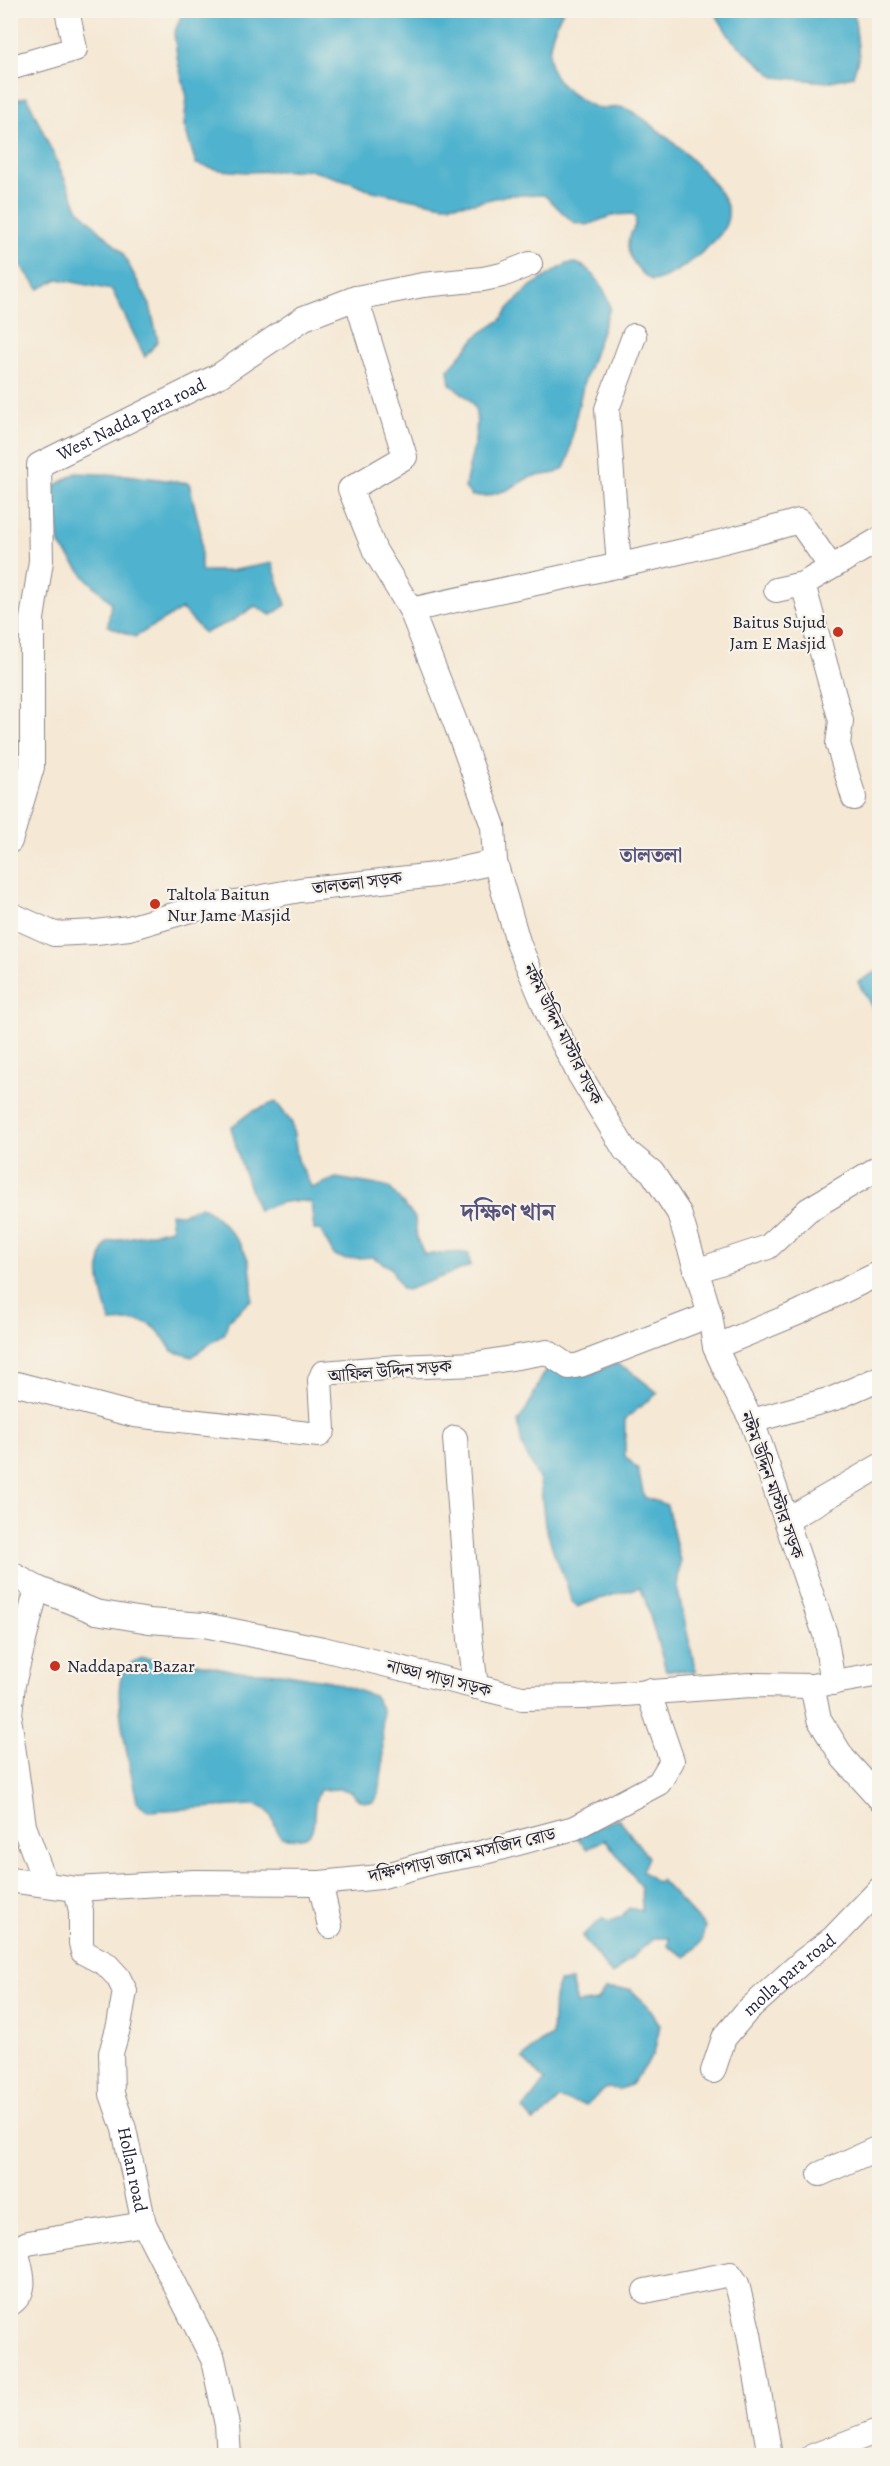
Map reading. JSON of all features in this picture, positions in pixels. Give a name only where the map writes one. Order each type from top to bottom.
[{"type":"street","points":[[10,68],[75,49],[66,10]]},
{"type":"street","points":[[356,298],[423,285],[483,279],[502,275],[530,264]]},
{"type":"street","name":"নঈম উদ্দিন মাস্টার সড়ক","points":[[356,298],[405,457],[350,489],[375,551],[411,610],[493,826],[495,862],[519,945],[550,1018],[625,1150],[652,1172],[679,1213],[710,1315],[715,1347],[752,1421],[825,1634],[823,1684]]},
{"type":"street","name":"West Nadda para road","points":[[10,841],[32,767],[21,619],[41,561],[39,465],[220,375],[304,318],[356,298]]},
{"type":"street","points":[[619,566],[607,410],[634,336]]},
{"type":"street","points":[[411,610],[733,540],[799,521],[831,567]]},
{"type":"street","points":[[776,590],[803,584],[879,539]]},
{"type":"street","points":[[803,584],[842,721],[838,744],[854,798]]},
{"type":"street","name":"তালতলা সড়ক","points":[[10,914],[54,934],[96,932],[129,928],[187,911],[300,890],[435,875],[495,862]]},
{"type":"street","points":[[696,1271],[768,1247],[808,1210],[879,1167]]},
{"type":"street","points":[[715,1347],[809,1308],[879,1273]]},
{"type":"street","name":"আফিল উদ্দিন সড়ক","points":[[10,1385],[16,1384],[134,1415],[319,1435],[323,1430],[320,1380],[323,1373],[398,1366],[476,1364],[547,1352],[569,1367],[580,1365],[710,1315]]},
{"type":"street","points":[[752,1421],[835,1398],[879,1378]]},
{"type":"street","points":[[455,1438],[470,1639],[476,1687]]},
{"type":"street","points":[[787,1520],[879,1466]]},
{"type":"street","name":"নাড্ডা পাড়া সড়ক","points":[[10,1573],[37,1588],[96,1612],[149,1621],[204,1625],[323,1649],[522,1698],[583,1697],[750,1685],[823,1684],[879,1674]]},
{"type":"street","points":[[10,1715],[12,1684],[37,1588]]},
{"type":"street","points":[[823,1684],[819,1719],[843,1758],[879,1799]]},
{"type":"street","name":"দক্ষিণপাড়া জামে মসজিদ রোড","points":[[10,1880],[76,1889],[194,1882],[320,1883],[380,1877],[432,1862],[477,1854],[574,1828],[659,1783],[672,1761],[648,1691]]},
{"type":"street","points":[[10,1724],[24,1826],[45,1883]]},
{"type":"street","points":[[320,1883],[330,1926]]},
{"type":"street","name":"molla para road","points":[[713,2071],[724,2038],[746,2012],[804,1960],[833,1938],[879,1888]]},
{"type":"street","name":"Hollan road","points":[[76,1889],[81,1911],[83,1952],[106,1964],[118,1977],[125,1991],[111,2053],[112,2094],[124,2130],[144,2224],[213,2359],[227,2425],[229,2456]]},
{"type":"street","points":[[820,2174],[876,2149],[879,2151]]},
{"type":"street","points":[[10,2304],[20,2297],[23,2286],[16,2249],[28,2243],[144,2224]]},
{"type":"street","points":[[645,2290],[730,2274],[737,2284],[749,2334],[770,2456]]},
{"type":"street","points":[[813,2456],[879,2430]]},
{"type":"water","points":[[183,11],[563,11],[552,36],[549,54],[552,71],[560,83],[570,92],[598,108],[619,107],[637,114],[668,138],[714,184],[728,210],[726,224],[715,240],[690,262],[671,274],[652,281],[633,262],[628,249],[628,242],[636,221],[632,214],[614,215],[587,225],[573,222],[544,195],[508,195],[474,203],[443,205],[373,191],[309,170],[246,172],[219,170],[196,164],[184,125],[187,97],[178,63],[174,34]]},
{"type":"water","points":[[716,11],[854,11],[859,56],[853,76],[827,82],[775,77],[731,39]]},
{"type":"water","points":[[27,97],[79,210],[122,252],[150,305],[158,341],[145,357],[112,290],[58,279],[39,289],[11,253],[11,101]]},
{"type":"water","points":[[576,263],[588,270],[598,281],[606,294],[610,308],[584,382],[569,457],[564,468],[556,473],[530,477],[507,490],[487,496],[472,496],[465,488],[476,432],[476,411],[468,398],[450,384],[448,370],[478,335],[501,320],[509,308],[531,286],[566,264]]},
{"type":"water","points":[[76,473],[127,475],[189,483],[201,533],[201,571],[229,571],[272,563],[286,605],[271,615],[255,606],[232,621],[204,633],[182,609],[135,637],[108,626],[111,602],[85,577],[60,545],[53,487]]},
{"type":"water","points":[[879,970],[880,1018],[878,1018],[858,982]]},
{"type":"water","points":[[276,1102],[292,1123],[298,1160],[312,1188],[336,1178],[389,1187],[415,1218],[417,1239],[424,1254],[458,1252],[469,1254],[470,1266],[407,1290],[402,1289],[391,1268],[373,1257],[344,1259],[334,1255],[320,1230],[314,1230],[311,1202],[284,1202],[258,1211],[240,1161],[231,1127],[251,1112]]},
{"type":"water","points":[[199,1207],[216,1217],[244,1251],[252,1277],[252,1299],[228,1321],[225,1333],[192,1357],[172,1351],[159,1332],[148,1323],[110,1322],[100,1281],[100,1261],[108,1242],[172,1229],[170,1213],[182,1214]]},
{"type":"water","points":[[554,1362],[572,1375],[590,1374],[615,1363],[629,1370],[658,1393],[625,1419],[625,1456],[638,1469],[644,1497],[667,1505],[680,1561],[677,1587],[696,1672],[666,1670],[645,1599],[639,1587],[577,1607],[571,1601],[545,1525],[540,1481],[522,1446],[518,1421],[544,1374]]},
{"type":"water","points":[[143,1658],[197,1663],[235,1671],[281,1673],[330,1681],[374,1696],[382,1710],[383,1764],[379,1793],[373,1802],[369,1802],[360,1800],[350,1791],[320,1790],[314,1808],[311,1832],[306,1837],[296,1839],[281,1837],[269,1812],[253,1805],[148,1811],[137,1802],[119,1701],[122,1675],[131,1664]]},
{"type":"water","points":[[618,1818],[648,1857],[642,1871],[656,1882],[661,1880],[705,1927],[701,1942],[686,1957],[668,1946],[669,1938],[654,1938],[612,1975],[582,1936],[603,1918],[608,1922],[621,1917],[629,1908],[642,1911],[641,1886],[605,1839],[587,1849],[576,1836]]},
{"type":"water","points":[[571,1981],[577,2004],[597,2001],[605,1989],[630,1989],[647,2005],[660,2025],[654,2054],[630,2085],[620,2089],[606,2088],[586,2105],[559,2099],[543,2116],[533,2121],[523,2109],[545,2081],[523,2059],[535,2046],[552,2036],[554,1997],[559,1982]]},
{"type":"place","name":"Baitus Sujud Jam E Masjid","points":[[838,632]]},
{"type":"place","name":"Taltola Baitun Nur Jame Masjid","points":[[155,904]]},
{"type":"place","name":"Naddapara Bazar","points":[[55,1666]]},
{"type":"district","name":"তালতলা","points":[[651,855]]},
{"type":"district","name":"দক্ষিণ খান","points":[[508,1212]]}]
